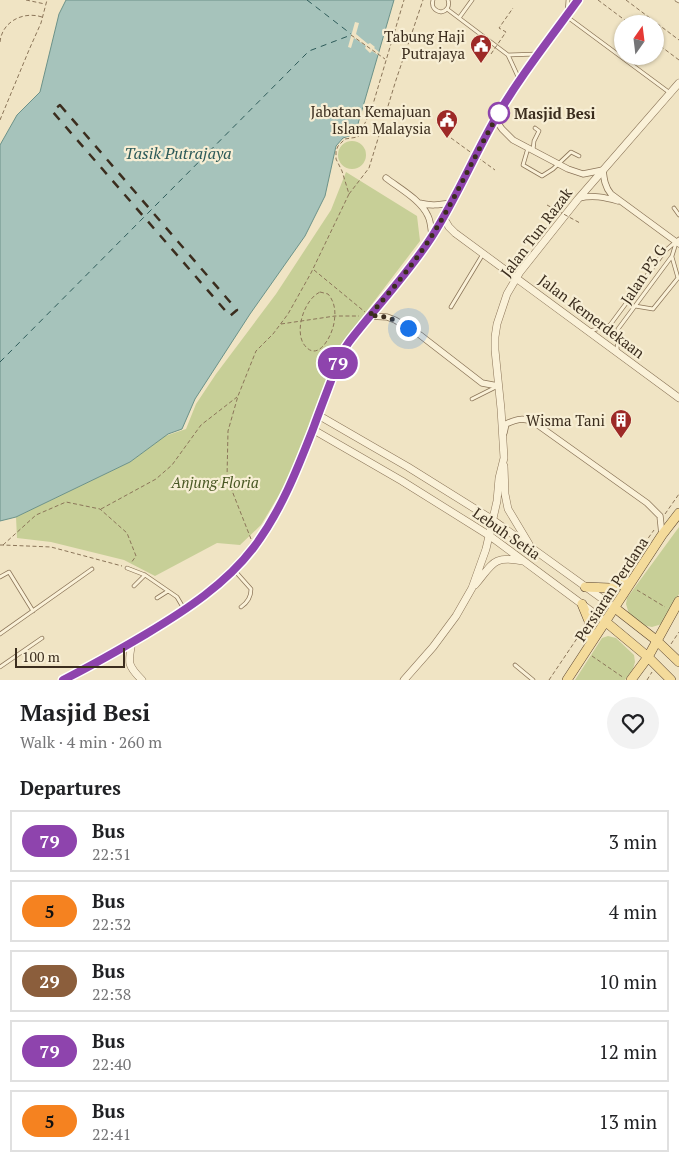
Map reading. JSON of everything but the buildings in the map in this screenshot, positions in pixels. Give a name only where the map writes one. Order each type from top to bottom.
[{"type":"main road","name":"Persiaran Perdana","points":[[567,680],[662,535],[679,514]]},
{"type":"main road","points":[[585,587],[610,588],[631,583]]},
{"type":"main road","points":[[629,680],[648,657],[679,601]]},
{"type":"main road","points":[[582,604],[589,621],[588,648]]},
{"type":"main road","name":"Lebuh Setia","points":[[614,608],[656,640],[679,662]]},
{"type":"main road","name":"Lebuh Setia","points":[[606,622],[648,657],[671,680]]},
{"type":"street","points":[[63,680],[185,610],[234,570],[254,546],[270,523],[300,464],[341,354],[432,236],[495,119],[578,0]]},
{"type":"street","name":"Jalan Tun Razak","points":[[472,588],[494,520],[499,478],[504,458],[495,350],[497,324],[504,301],[516,277],[578,199],[679,83]]},
{"type":"street","points":[[495,119],[513,140],[568,169],[583,174],[603,170],[608,190],[620,202],[678,242]]},
{"type":"street","points":[[386,178],[419,203],[428,216],[432,236]]},
{"type":"street","points":[[578,199],[596,196],[620,202]]},
{"type":"street","points":[[419,203],[435,206],[451,203]]},
{"type":"street","name":"Jalan Kemerdekaan","points":[[442,217],[455,233],[679,398]]},
{"type":"street","points":[[369,316],[380,316],[395,320],[420,335],[482,383],[498,386]]},
{"type":"street","name":"Lebuh Setia","points":[[318,415],[494,520],[614,608]]},
{"type":"street","points":[[503,436],[506,424],[520,418],[535,423],[647,503],[660,516],[662,535]]},
{"type":"street","name":"Lebuh Setia","points":[[312,429],[490,536],[606,622]]},
{"type":"street","points":[[504,458],[505,494],[508,509],[531,547]]},
{"type":"street","points":[[404,680],[434,647],[456,616],[472,588],[489,566],[497,560],[504,559],[525,562]]},
{"type":"street","points":[[132,642],[129,659],[133,671],[142,680]]},
{"type":"lane","points":[[433,0],[433,6],[441,12],[449,6],[448,0]]},
{"type":"lane","points":[[458,18],[472,0]]},
{"type":"lane","points":[[568,0],[566,17],[670,94]]},
{"type":"lane","points":[[447,9],[508,55],[520,82]]},
{"type":"lane","points":[[508,55],[540,54]]},
{"type":"lane","points":[[535,128],[539,131],[523,165],[542,176],[559,164],[571,152],[578,156]]},
{"type":"lane","points":[[674,208],[679,215]]},
{"type":"lane","name":"Jalan P3 G","points":[[617,352],[618,329],[672,256],[678,242]]},
{"type":"lane","name":"Jalan P3 G","points":[[589,332],[610,325],[665,251],[678,242]]},
{"type":"lane","points":[[451,308],[483,253]]},
{"type":"lane","points":[[635,306],[654,309],[678,278],[672,256]]},
{"type":"lane","points":[[472,399],[498,386]]},
{"type":"lane","points":[[127,568],[145,575],[168,591],[177,598],[185,610]]},
{"type":"lane","points":[[0,634],[92,569]]},
{"type":"lane","points":[[234,570],[251,589],[246,604],[241,607]]},
{"type":"lane","points":[[0,576],[9,572],[33,611]]},
{"type":"lane","points":[[134,586],[145,575]]},
{"type":"lane","points":[[157,598],[168,591]]},
{"type":"lane","points":[[0,667],[42,638]]},
{"type":"lane","points":[[515,665],[533,680]]},
{"type":"path","points":[[26,0],[46,4]]},
{"type":"path","points":[[0,120],[41,23],[47,0]]},
{"type":"path","points":[[349,194],[336,159],[336,151],[338,146],[345,140],[358,137],[372,112],[404,0]]},
{"type":"path","points":[[254,546],[227,478],[228,430],[238,396],[256,352],[288,314],[313,269],[349,194],[369,168],[423,0]]},
{"type":"path","points":[[598,0],[618,15]]},
{"type":"path","points":[[626,0],[679,40]]},
{"type":"path","points":[[491,54],[506,32],[499,28],[513,8]]},
{"type":"path","points":[[0,42],[4,28],[12,21],[32,15],[43,17]]},
{"type":"path","points":[[351,34],[387,60]]},
{"type":"path","points":[[664,49],[679,60]]},
{"type":"path","points":[[450,138],[495,170]]},
{"type":"path","points":[[547,205],[580,223]]},
{"type":"path","points":[[313,269],[369,316]]},
{"type":"path","points":[[320,292],[328,294],[334,306],[335,316],[329,339],[324,346],[316,350],[309,349],[303,342],[301,333],[303,314],[310,300],[320,292]]},
{"type":"path","points":[[281,324],[335,316],[369,316]]},
{"type":"path","points":[[100,510],[156,479],[172,465],[201,425],[238,396]]},
{"type":"path","points":[[0,545],[51,547],[127,568],[136,556],[127,533],[100,510],[66,502],[36,515],[3,544]]},
{"type":"path","points":[[631,583],[673,612]]},
{"type":"path","points":[[588,648],[629,680]]},
{"type":"green space","points":[[352,141],[362,145],[366,155],[362,165],[352,169],[342,165],[338,155],[342,145]]},
{"type":"green space","name":"Anjung Floria","points":[[346,172],[417,216],[420,241],[337,350],[291,475],[261,525],[240,545],[217,543],[155,576],[124,560],[51,542],[17,538],[16,517],[130,462],[165,436],[186,429],[196,404],[276,294],[331,210]]},
{"type":"green space","points":[[679,527],[679,594],[662,624],[652,627],[642,625],[629,614],[626,604],[627,598]]},
{"type":"green space","points":[[608,636],[616,638],[634,655],[633,669],[625,680],[575,680],[602,638]]},
{"type":"water","name":"Tasik Putrajaya","points":[[66,0],[394,0],[355,134],[343,138],[336,146],[325,196],[305,236],[250,314],[195,399],[182,429],[168,434],[130,462],[16,517],[0,521],[0,145],[17,115],[40,92],[59,14]]},
{"type":"pier","points":[[355,22],[359,23],[356,34],[375,47],[379,52],[378,55],[372,51],[370,53],[365,48],[366,46],[354,38],[351,48],[348,47]]},
{"type":"ferry route","points":[[307,0],[351,34]]},
{"type":"ferry route","points":[[0,362],[309,51],[351,35]]},
{"type":"railway","points":[[60,105],[237,310],[230,316],[52,111],[60,105]]},
{"type":"bus line","name":"79","points":[[63,680],[185,610],[234,570],[254,546],[270,523],[300,464],[341,354],[432,236],[495,119],[578,0]]},
{"type":"place","name":"Tabung Haji Putrajaya","points":[[481,64]]},
{"type":"place","name":"Masjid Besi","points":[[499,113]]},
{"type":"place","name":"Jabatan Kemajuan Islam Malaysia","points":[[447,139]]},
{"type":"place","name":"Wisma Tani","points":[[621,439]]},
{"type":"route","points":[[408,328],[387,317],[369,316],[419,255],[432,236],[499,113]]}]
